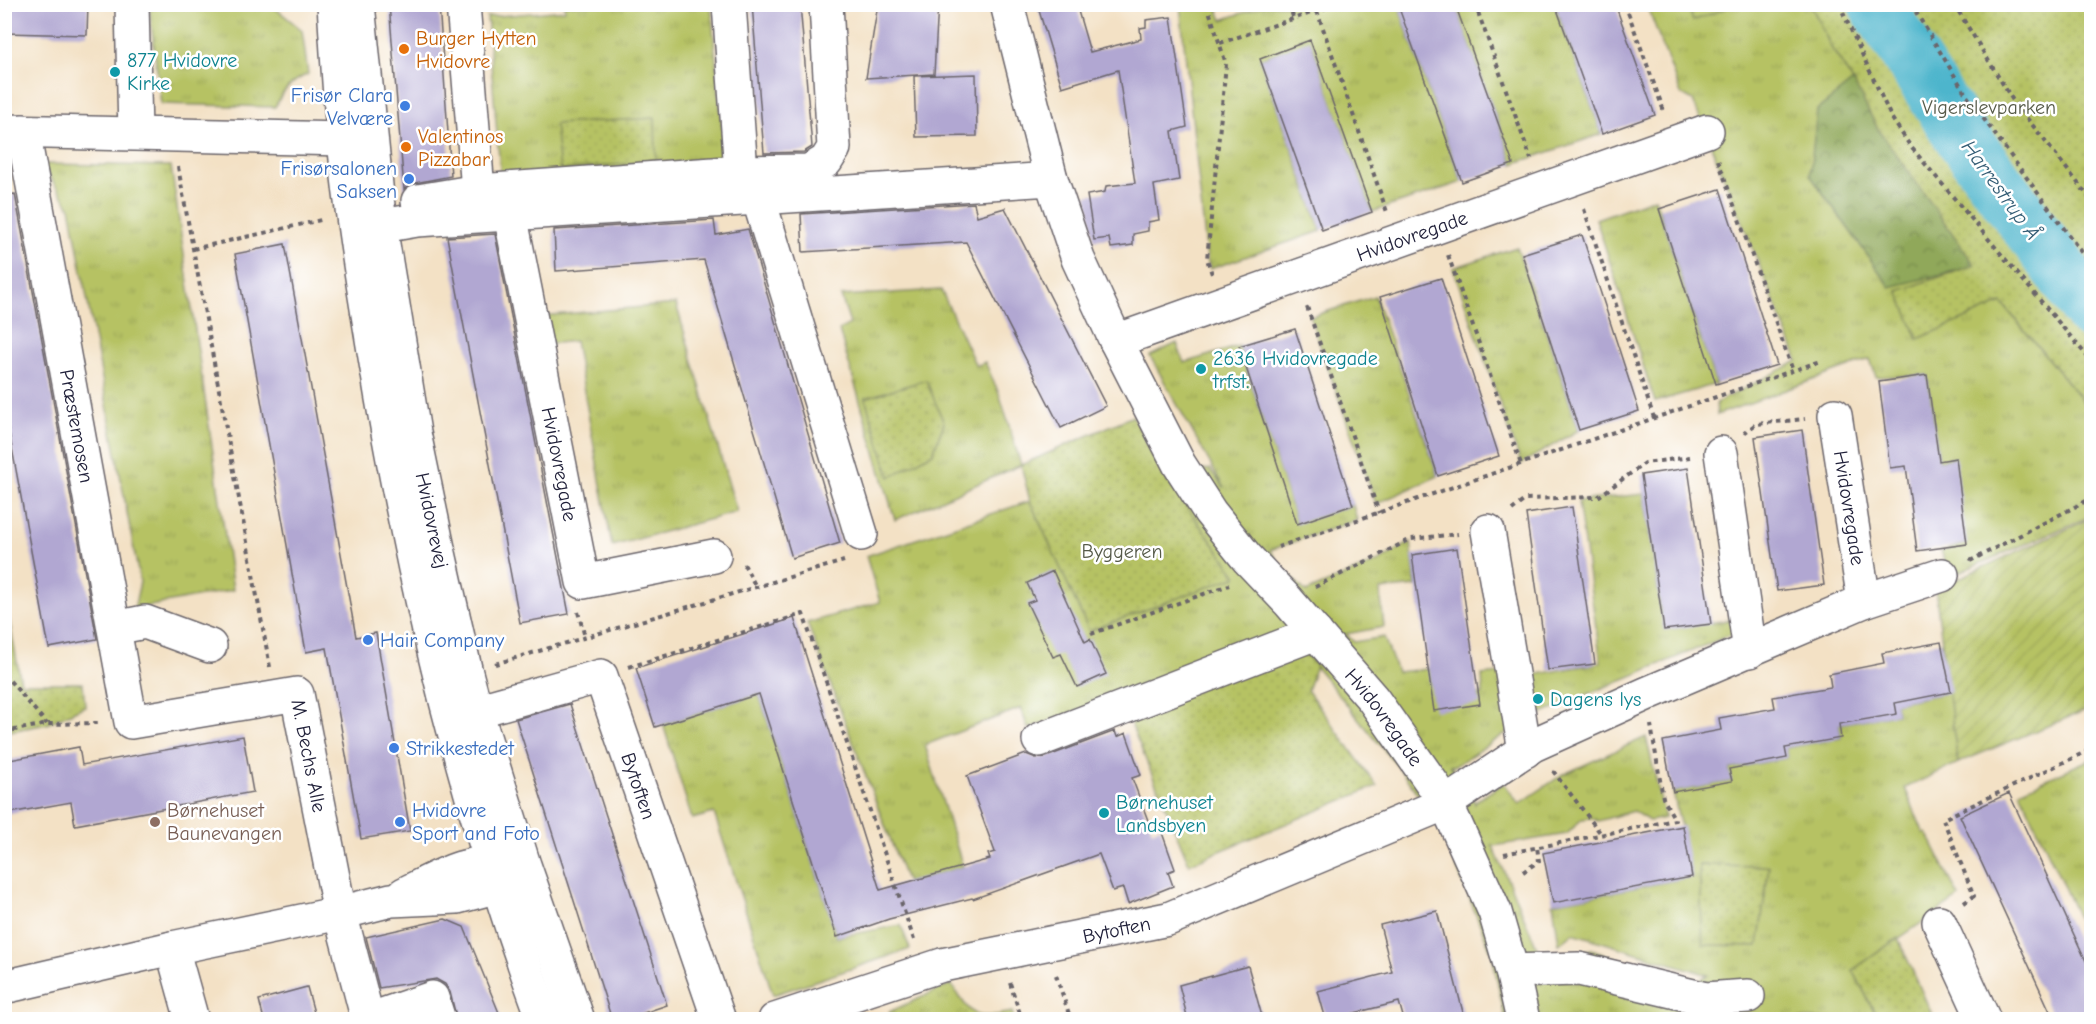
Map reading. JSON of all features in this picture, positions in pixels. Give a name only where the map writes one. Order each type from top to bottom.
[{"type":"street","points":[[132,4],[135,134]]},
{"type":"street","name":"Hvidovrevej","points":[[334,4],[357,137],[389,443],[412,560],[439,681],[494,874],[544,1020]]},
{"type":"street","name":"Hvidovrevej","points":[[357,137],[358,4]]},
{"type":"street","points":[[463,4],[478,191]]},
{"type":"street","points":[[729,4],[750,184],[861,534]]},
{"type":"street","points":[[366,219],[417,220],[510,214],[750,184],[809,171],[826,161],[834,148],[826,4]]},
{"type":"street","name":"Hvidovregade","points":[[1008,4],[1051,179],[1078,260],[1116,341],[1179,464],[1210,512],[1254,566],[1288,601],[1373,699],[1446,803],[1495,912],[1523,1020]]},
{"type":"street","name":"Præstemosen","points":[[131,722],[14,131],[357,137]]},
{"type":"street","name":"Hvidovregade","points":[[1116,341],[1707,131]]},
{"type":"street","points":[[366,219],[478,191],[1051,179]]},
{"type":"street","name":"Hvidovregade","points":[[510,214],[583,582],[714,556]]},
{"type":"street","name":"Hvidovrevej","points":[[366,219],[476,711],[524,865],[578,1020]]},
{"type":"street","name":"Hvidovregade","points":[[1835,415],[1864,601]]},
{"type":"street","points":[[1721,453],[1750,651]]},
{"type":"street","points":[[1488,531],[1529,748]]},
{"type":"street","points":[[1446,803],[1529,748],[1646,694],[1864,601],[1942,575]]},
{"type":"street","points":[[114,628],[145,622],[210,646]]},
{"type":"street","points":[[1039,740],[1316,633]]},
{"type":"street","points":[[476,711],[601,676]]},
{"type":"street","name":"Bytoften","points":[[601,676],[719,1020]]},
{"type":"street","name":"M. Bechs Alle","points":[[131,722],[297,694],[340,913]]},
{"type":"street","name":"Bytoften","points":[[776,1020],[942,965],[1168,919],[1446,803]]},
{"type":"street","points":[[4,987],[391,900],[451,871],[494,874],[524,865]]},
{"type":"street","points":[[340,913],[368,1020],[432,998],[439,1020]]},
{"type":"street","points":[[1939,922],[1984,1020]]},
{"type":"street","points":[[172,948],[192,1020]]},
{"type":"street","points":[[1512,971],[1579,969],[1706,999],[1748,996]]},
{"type":"path","points":[[1207,4],[1226,64],[1207,260],[1222,303]]},
{"type":"path","points":[[1288,4],[1294,20]]},
{"type":"path","points":[[1220,43],[1338,4]]},
{"type":"path","points":[[1475,4],[1543,191]]},
{"type":"path","points":[[1625,4],[1675,142]]},
{"type":"path","points":[[1839,4],[1891,117],[1911,147],[2091,362]]},
{"type":"path","points":[[1911,4],[1967,96],[2091,267]]},
{"type":"path","points":[[1954,4],[2012,99],[2091,201]]},
{"type":"path","points":[[1317,12],[1397,242]]},
{"type":"path","points":[[1707,131],[1793,371]]},
{"type":"path","points":[[172,134],[276,698]]},
{"type":"path","points":[[1574,180],[1654,418]]},
{"type":"path","points":[[193,249],[366,219]]},
{"type":"path","points":[[1438,227],[1521,464]]},
{"type":"path","points":[[1296,277],[1379,513]]},
{"type":"path","points":[[1091,634],[1379,513],[1821,361]]},
{"type":"path","points":[[1288,601],[1412,539],[1488,531],[1526,499],[1599,497],[1645,463],[1721,453],[1756,424],[1835,415]]},
{"type":"path","points":[[1942,575],[2091,498]]},
{"type":"path","points":[[466,673],[857,557],[861,534]]},
{"type":"path","points":[[601,676],[803,614],[925,972]]},
{"type":"path","points":[[4,674],[47,724]]},
{"type":"path","points":[[1473,860],[1675,820],[1663,798],[1646,694]]},
{"type":"path","points":[[4,732],[47,724],[131,722]]},
{"type":"path","points":[[1529,748],[1602,835]]},
{"type":"path","points":[[1939,922],[1974,896],[1943,819],[2091,749]]},
{"type":"path","points":[[1523,872],[1539,861],[1537,847]]},
{"type":"path","points":[[1050,943],[1053,966],[1071,1020]]},
{"type":"green space","points":[[228,4],[275,8],[302,30],[308,74],[288,87],[275,107],[161,104],[149,5]]},
{"type":"green space","points":[[564,5],[711,5],[725,162],[501,181],[487,17],[565,10]]},
{"type":"green space","points":[[1180,5],[1216,5],[1222,20],[1265,5],[1418,5],[1400,11],[1462,182],[1372,212],[1310,41],[1260,59],[1321,231],[1210,269],[1207,259]]},
{"type":"green space","points":[[1455,5],[1555,5],[1602,134],[1513,164]]},
{"type":"green space","points":[[1647,5],[1811,5],[1832,49],[2002,303],[2091,411],[2091,516],[1951,576],[1941,551],[1966,544],[1955,458],[1939,461],[1927,375],[1876,377],[1870,359],[1717,415],[1716,403],[1798,361],[1693,101],[1681,94]]},
{"type":"green space","points":[[1687,5],[1734,5],[1693,21]]},
{"type":"green space","name":"Vigerslevparken","points":[[1811,5],[2091,5],[2091,411],[2002,303],[1918,339],[1898,291],[1975,265],[1878,129],[1853,81],[1832,49]]},
{"type":"green space","points":[[1853,81],[1975,266],[1890,287],[1810,175],[1817,110]]},
{"type":"green space","points":[[655,118],[656,161],[560,170],[555,124]]},
{"type":"green space","points":[[41,164],[171,166],[233,590],[134,609],[140,582],[70,207]]},
{"type":"green space","points":[[1655,198],[1716,384],[1655,402],[1596,219]]},
{"type":"green space","points":[[1517,247],[1579,430],[1521,464],[1453,268]]},
{"type":"green space","points":[[941,290],[976,366],[985,362],[1000,396],[1021,465],[895,520],[839,330],[850,324],[841,296]]},
{"type":"green space","points":[[1375,296],[1438,476],[1376,504],[1310,317]]},
{"type":"green space","points":[[676,304],[737,512],[612,546],[575,341],[548,344],[542,316]]},
{"type":"green space","points":[[1177,343],[1184,363],[1239,346],[1297,523],[1353,505],[1357,520],[1270,550],[1285,571],[1306,592],[1379,561],[1411,542],[1416,586],[1380,590],[1384,627],[1346,634],[1354,642],[1384,637],[1397,672],[1428,669],[1478,695],[1483,694],[1482,675],[1501,673],[1511,730],[1455,766],[1450,765],[1471,794],[1475,804],[1477,800],[1504,783],[1519,804],[1562,775],[1646,737],[1665,818],[1649,821],[1633,811],[1598,821],[1591,818],[1582,819],[1567,834],[1494,846],[1492,844],[1543,961],[1592,949],[1686,987],[1708,975],[1573,933],[1559,944],[1553,903],[1692,877],[1673,792],[1731,781],[1729,769],[1787,758],[1785,748],[1841,738],[1839,724],[1897,714],[1895,703],[1951,692],[1958,763],[1905,788],[1924,834],[1927,833],[1959,897],[1853,970],[1878,1019],[1505,1019],[1492,954],[1439,824],[1399,768],[1288,633],[1028,729],[1021,708],[925,745],[963,867],[907,883],[807,623],[880,602],[866,556],[1030,501],[1166,479],[1210,469],[1224,488],[1150,356]]},
{"type":"green space","points":[[926,380],[944,423],[933,453],[890,477],[865,398]]},
{"type":"green space","name":"Byggeren","points":[[1133,416],[1166,479],[1237,576],[1089,631],[1030,501],[1021,465]]},
{"type":"green space","points":[[1644,494],[1664,630],[1735,619],[1735,633],[1528,719],[1521,677],[1601,663],[1578,501]]},
{"type":"green space","points":[[2091,518],[2091,708],[1958,763],[1935,589]]},
{"type":"green space","points":[[4,593],[21,683],[83,683],[85,706],[47,724],[5,732]]},
{"type":"green space","points":[[1289,633],[1316,666],[1307,690],[1377,786],[1189,864],[1119,695]]},
{"type":"green space","points":[[759,694],[837,937],[901,925],[910,949],[773,995],[714,813],[692,819],[663,724]]},
{"type":"green space","points":[[2091,759],[2091,946],[2020,791]]},
{"type":"green space","points":[[1699,865],[1769,866],[1758,946],[1703,945]]},
{"type":"green space","points":[[1898,938],[1934,1019],[1878,1019],[1853,970]]},
{"type":"green space","points":[[951,984],[964,1003],[975,1013],[989,1016],[1012,1012],[1014,1019],[892,1019],[889,1012]]},
{"type":"building","points":[[4,4],[88,4],[87,35],[4,33]]},
{"type":"building","points":[[389,4],[439,4],[451,176],[415,183],[404,189]]},
{"type":"building","points":[[752,4],[800,4],[812,147],[804,152],[764,153]]},
{"type":"building","points":[[878,4],[938,4],[934,74],[866,78]]},
{"type":"building","points":[[1037,4],[1076,4],[1090,52],[1141,39],[1140,28],[1146,27],[1146,20],[1171,17],[1187,127],[1172,131],[1179,180],[1154,185],[1159,220],[1148,222],[1148,231],[1133,234],[1133,245],[1111,248],[1109,238],[1094,240],[1087,195],[1105,192],[1106,186],[1135,183],[1118,70],[1062,87]]},
{"type":"building","points":[[1418,4],[1455,4],[1513,164],[1462,182],[1400,11]]},
{"type":"building","points":[[1555,4],[1615,4],[1655,115],[1602,134]]},
{"type":"building","points":[[1310,40],[1372,212],[1322,230],[1260,59]]},
{"type":"building","points":[[976,74],[977,136],[916,137],[914,76]]},
{"type":"building","points":[[1720,189],[1777,365],[1716,384],[1659,209]]},
{"type":"building","points":[[15,194],[97,639],[49,648],[4,405],[4,195]]},
{"type":"building","points":[[974,203],[977,216],[1005,208],[1106,406],[1061,428],[966,242],[803,252],[801,214]]},
{"type":"building","points":[[714,220],[716,235],[748,229],[840,543],[792,558],[704,260],[556,271],[554,230]]},
{"type":"building","points":[[495,234],[569,614],[520,623],[447,237]]},
{"type":"building","points":[[1582,235],[1639,411],[1579,430],[1522,254]]},
{"type":"building","points":[[285,244],[356,637],[376,633],[410,831],[361,839],[327,648],[306,652],[235,254]]},
{"type":"building","points":[[1441,278],[1499,456],[1438,476],[1380,297]]},
{"type":"building","points":[[1295,329],[1353,505],[1297,524],[1239,346]]},
{"type":"building","points":[[1927,375],[1939,461],[1956,458],[1967,544],[1917,551],[1906,466],[1890,468],[1879,382]]},
{"type":"building","points":[[1802,430],[1824,585],[1777,591],[1755,437]]},
{"type":"building","points":[[1688,468],[1711,624],[1664,630],[1641,475]]},
{"type":"building","points":[[1572,507],[1595,664],[1548,670],[1526,514]]},
{"type":"building","points":[[1457,548],[1480,704],[1434,711],[1412,555]]},
{"type":"building","points":[[1053,571],[1085,642],[1090,639],[1106,674],[1077,687],[1061,654],[1053,657],[1027,603],[1035,600],[1027,583]]},
{"type":"building","points":[[794,618],[880,890],[990,859],[988,854],[995,852],[967,776],[1026,754],[1036,758],[1046,757],[1115,731],[1117,737],[1126,733],[1141,775],[1132,778],[1152,831],[1160,827],[1175,869],[1168,872],[1173,886],[1128,904],[1123,888],[1113,891],[1099,854],[973,899],[889,919],[837,937],[759,694],[655,727],[636,668]]},
{"type":"building","points":[[1941,642],[1951,692],[1895,703],[1897,714],[1839,724],[1841,738],[1785,748],[1787,758],[1729,769],[1732,781],[1673,792],[1663,741],[1721,730],[1719,718],[1775,708],[1773,697],[1831,687],[1829,674],[1884,663],[1882,653]]},
{"type":"building","points":[[570,704],[667,1005],[623,1020],[612,1020],[516,719]]},
{"type":"building","points":[[243,736],[253,792],[75,825],[71,802],[4,814],[4,761],[79,747],[82,765]]},
{"type":"building","points":[[2009,793],[2091,972],[2091,1020],[2054,1020],[1960,816]]},
{"type":"building","points":[[1683,826],[1692,877],[1553,903],[1543,853]]},
{"type":"building","points":[[1437,911],[1465,1020],[1404,1020],[1399,1002],[1326,1020],[1318,991],[1392,972],[1380,925]]},
{"type":"building","points":[[445,919],[464,927],[502,1020],[457,1020],[450,992],[445,984],[436,979],[379,988],[366,937]]},
{"type":"building","points":[[1248,966],[1263,1020],[1188,1020],[1179,985]]},
{"type":"building","points":[[307,987],[316,1020],[264,1020],[259,1000]]},
{"type":"waterway","name":"Harrestrup Å","points":[[1876,4],[1963,138],[2092,312]]},
{"type":"place","name":"Burger Hytten Hvidovre","points":[[404,49]]},
{"type":"place","name":"877 Hvidovre Kirke","points":[[115,72]]},
{"type":"place","name":"Frisør Clara Velvære","points":[[405,106]]},
{"type":"place","name":"Valentinos Pizzabar","points":[[406,147]]},
{"type":"place","name":"Frisørsalonen Saksen","points":[[409,179]]},
{"type":"place","name":"2636 Hvidovregade trfst.","points":[[1201,369]]},
{"type":"place","name":"Hair Company","points":[[368,640]]},
{"type":"place","name":"Dagens lys","points":[[1538,699]]},
{"type":"place","name":"Strikkestedet","points":[[394,748]]},
{"type":"place","name":"Børnehuset Landsbyen","points":[[1104,813]]},
{"type":"place","name":"Børnehuset Baunevangen","points":[[155,822]]},
{"type":"place","name":"Hvidovre Sport and Foto","points":[[400,822]]}]
